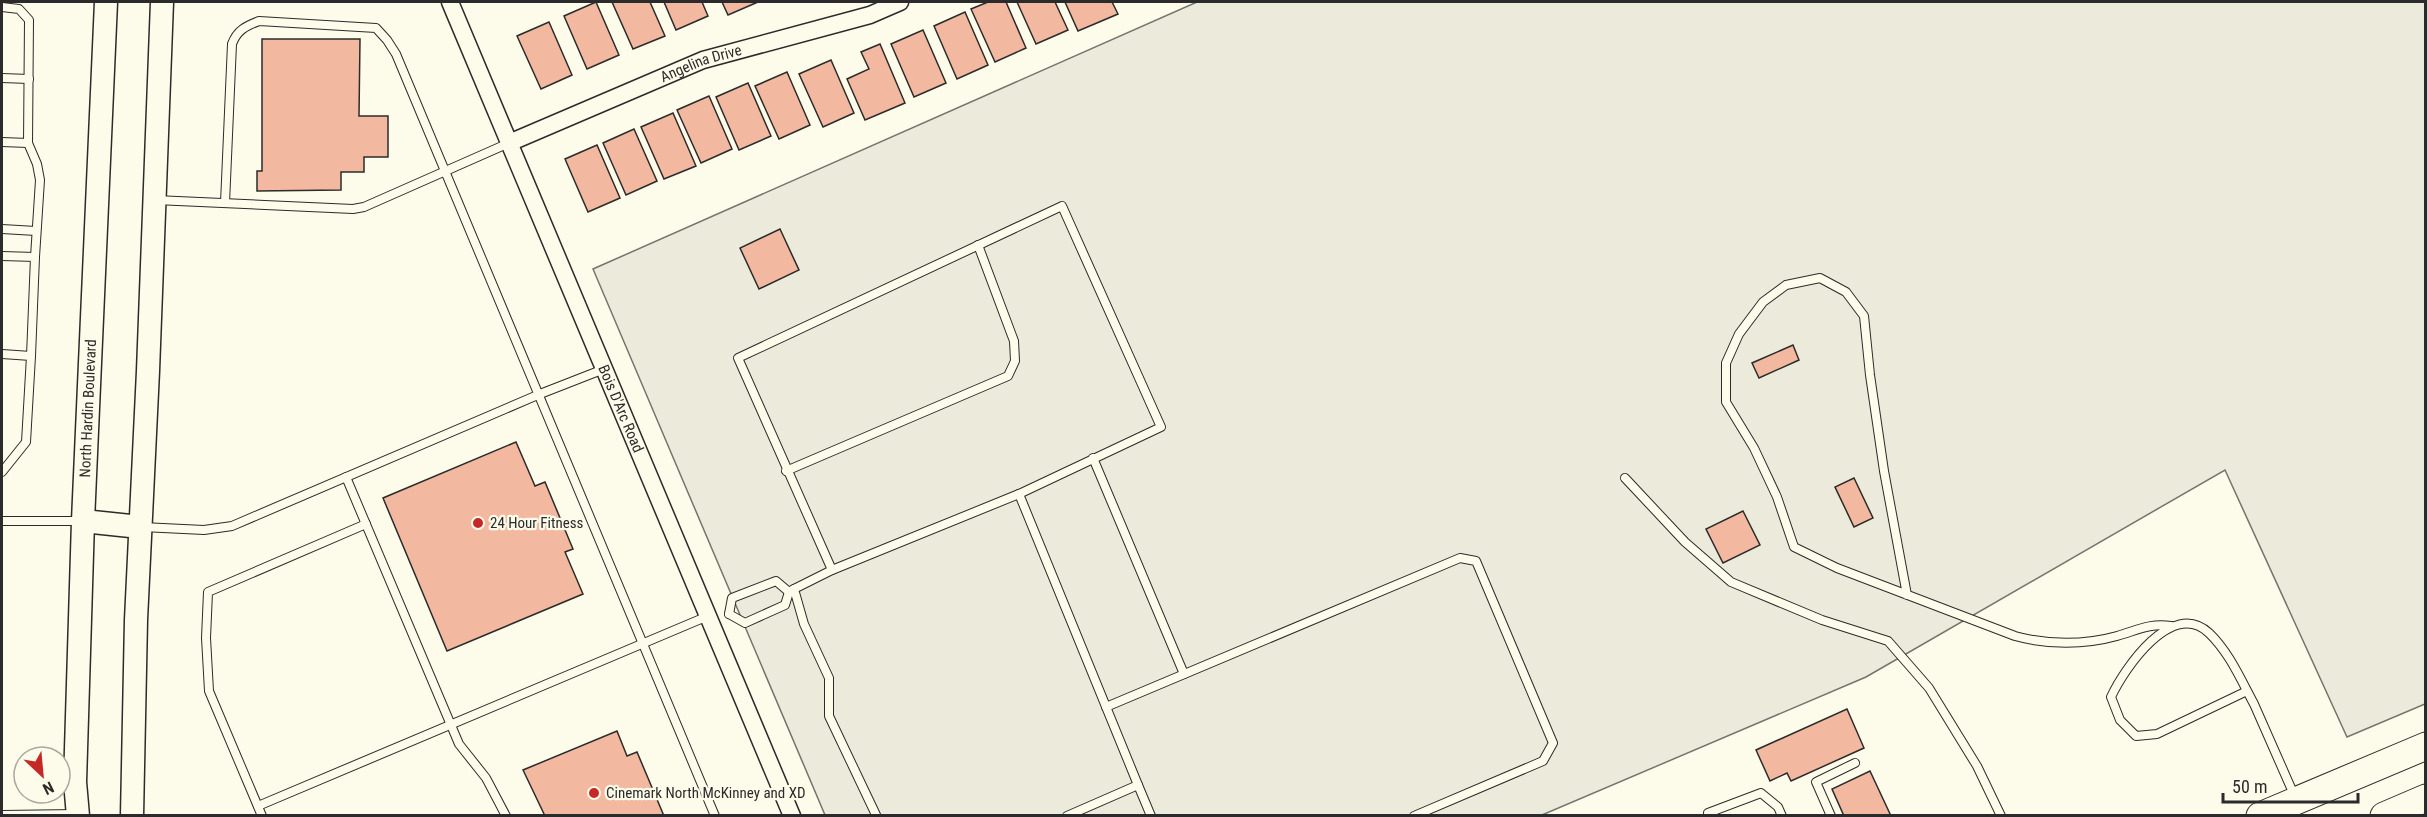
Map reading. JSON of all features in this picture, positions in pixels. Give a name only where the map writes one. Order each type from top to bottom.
[{"type":"highway","points":[[2260,816],[2426,746]]},
{"type":"highway","points":[[2384,816],[2426,798]]},
{"type":"main road","name":"North Hardin Boulevard","points":[[77,815],[75,782],[83,521],[106,2]]},
{"type":"main road","points":[[132,816],[136,620],[162,2]]},
{"type":"main road","points":[[83,521],[140,527]]},
{"type":"street","name":"Bois D'Arc Road","points":[[450,2],[792,816]]},
{"type":"street","name":"Angelina Drive","points":[[510,143],[703,60],[870,15],[900,2]]},
{"type":"lane","points":[[2,7],[19,9],[29,20],[28,142],[37,164],[40,180],[26,442],[2,472]]},
{"type":"lane","points":[[225,203],[232,44],[236,34],[248,25],[260,21],[376,28],[396,54],[715,816]]},
{"type":"lane","points":[[2,78],[29,79]]},
{"type":"lane","points":[[2,142],[28,142]]},
{"type":"lane","points":[[154,200],[353,209],[364,207],[510,143]]},
{"type":"lane","points":[[258,806],[642,643],[729,614],[745,623],[785,605],[791,590],[832,570],[1019,494],[1161,427],[1062,206],[738,358],[786,471],[832,570]]},
{"type":"lane","points":[[2,229],[36,231]]},
{"type":"lane","points":[[786,471],[1008,376],[1015,361],[1014,340],[978,245]]},
{"type":"lane","points":[[2,256],[35,257]]},
{"type":"lane","points":[[1907,595],[1882,460],[1864,316],[1846,292],[1820,278],[1786,285],[1763,302],[1739,334],[1726,363],[1726,402],[1763,467],[1777,497],[1794,547],[1837,568],[1907,595],[2015,636],[2037,642],[2081,642],[2116,636],[2155,623],[2171,626],[2193,624],[2208,632],[2228,657],[2247,691],[2296,800]]},
{"type":"lane","points":[[2,354],[31,356]]},
{"type":"lane","points":[[140,527],[204,530],[224,528],[604,369]]},
{"type":"lane","points":[[1093,458],[1184,674]]},
{"type":"lane","points":[[346,477],[459,744],[486,778],[506,816]]},
{"type":"lane","points":[[1625,478],[1685,542],[1731,582],[1822,620],[1888,641],[1929,688],[1977,766],[2001,816]]},
{"type":"lane","points":[[1019,494],[1151,816]]},
{"type":"lane","points":[[2,521],[83,521]]},
{"type":"lane","points":[[262,816],[209,691],[208,592],[366,524]]},
{"type":"lane","points":[[1106,707],[1460,558],[1476,561],[1553,743],[1543,761],[1414,816]]},
{"type":"lane","points":[[729,614],[732,598],[776,580],[791,590],[829,678],[829,716],[876,816]]},
{"type":"lane","points":[[2171,626],[2153,638],[2120,679],[2111,697],[2120,720],[2136,736],[2157,734],[2247,691]]},
{"type":"lane","points":[[1831,816],[1816,782],[1855,763]]},
{"type":"lane","points":[[1067,816],[1083,812],[1138,785]]},
{"type":"lane","points":[[1706,815],[1761,793],[1778,807],[1782,816]]},
{"type":"lane","points":[[2,815],[77,815]]},
{"type":"shaded area","points":[[1197,2],[2425,2],[2425,704],[2347,737],[2225,470],[1866,677],[1542,815],[825,815],[593,269]]},
{"type":"building","points":[[596,2],[619,55],[587,69],[564,16]]},
{"type":"building","points":[[612,2],[650,2],[665,36],[633,49]]},
{"type":"building","points":[[664,2],[702,2],[708,16],[676,30]]},
{"type":"building","points":[[722,2],[758,2],[728,15]]},
{"type":"building","points":[[988,2],[1006,2],[1026,48],[995,62],[971,9]]},
{"type":"building","points":[[1017,2],[1055,2],[1068,30],[1036,44]]},
{"type":"building","points":[[1065,2],[1112,2],[1118,14],[1078,31]]},
{"type":"building","points":[[965,12],[988,65],[957,79],[934,26]]},
{"type":"building","points":[[549,22],[572,75],[541,89],[517,36]]},
{"type":"building","points":[[923,30],[946,83],[914,97],[891,44]]},
{"type":"building","points":[[262,39],[360,39],[359,116],[388,116],[388,157],[364,157],[364,172],[341,172],[341,190],[257,191],[257,171],[262,171]]},
{"type":"building","points":[[880,44],[905,103],[865,120],[847,79],[869,69],[861,52]]},
{"type":"building","points":[[831,60],[854,113],[823,127],[799,74]]},
{"type":"building","points":[[787,72],[810,125],[779,139],[755,86]]},
{"type":"building","points":[[748,83],[771,136],[739,150],[716,97]]},
{"type":"building","points":[[709,96],[732,149],[701,163],[677,110]]},
{"type":"building","points":[[673,113],[696,166],[664,179],[641,127]]},
{"type":"building","points":[[634,129],[657,181],[626,195],[603,143]]},
{"type":"building","points":[[597,145],[620,198],[588,212],[565,159]]},
{"type":"building","points":[[780,229],[799,270],[759,289],[740,248]]},
{"type":"building","points":[[1793,345],[1799,360],[1759,378],[1752,363]]},
{"type":"building","name":"24 Hour Fitness","points":[[516,442],[535,486],[545,482],[573,549],[565,552],[583,594],[447,651],[383,498]]},
{"type":"building","points":[[1854,478],[1873,518],[1854,527],[1835,487]]},
{"type":"building","points":[[1743,511],[1760,545],[1723,563],[1706,529]]},
{"type":"building","points":[[1847,709],[1864,748],[1791,781],[1787,773],[1770,781],[1756,750]]},
{"type":"building","name":"Cinemark North McKinney and XD","points":[[617,731],[627,756],[637,752],[664,816],[545,816],[523,770]]},
{"type":"building","points":[[1870,771],[1891,816],[1844,816],[1832,789]]},
{"type":"place","name":"24 Hour Fitness","points":[[478,523]]},
{"type":"place","name":"Cinemark North McKinney and XD","points":[[594,793]]}]
